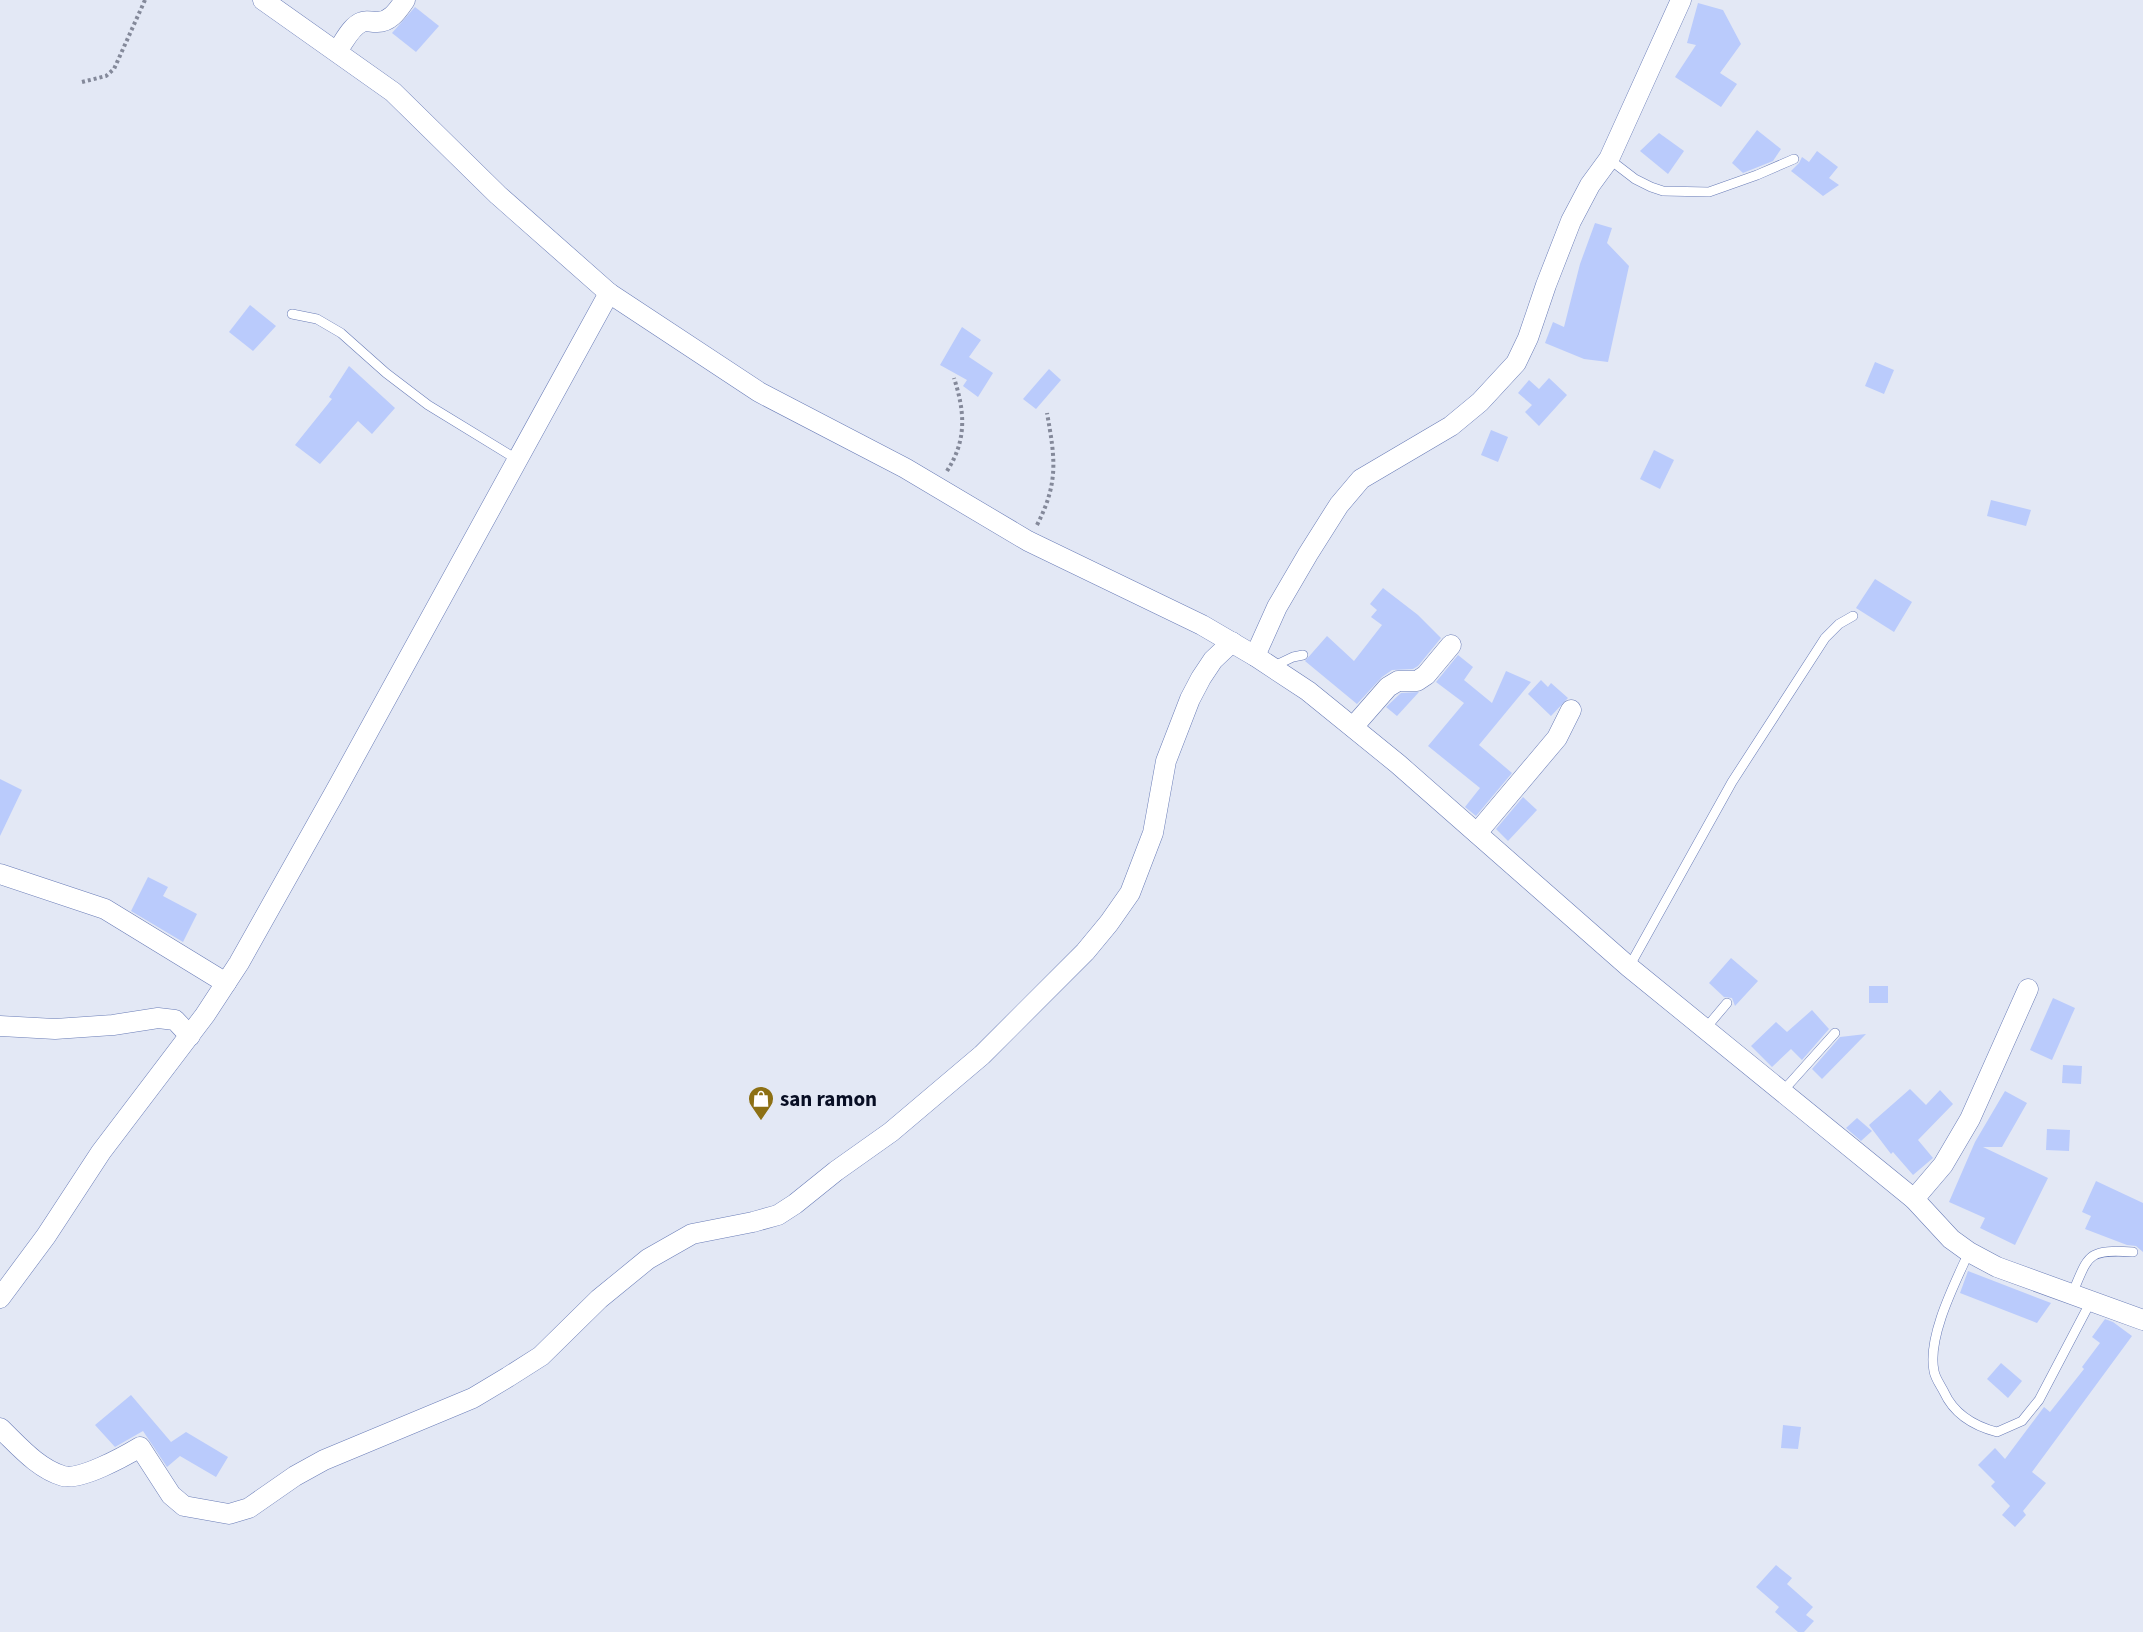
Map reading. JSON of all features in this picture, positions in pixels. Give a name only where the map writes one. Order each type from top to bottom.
[{"type":"street","points":[[263,0],[393,93],[498,195],[609,293],[759,392],[905,468],[1028,541],[1202,625],[1308,691],[1477,833],[1629,967],[1914,1199],[1951,1239],[1997,1267],[2143,1320]]},
{"type":"street","points":[[337,51],[356,25],[364,20],[378,22],[389,18],[405,0]]},
{"type":"street","points":[[1255,656],[1277,608],[1338,505],[1361,479],[1451,426],[1480,402],[1516,363],[1528,338],[1570,221],[1590,185],[1609,159],[1681,0]]},
{"type":"street","points":[[0,1298],[46,1236],[101,1152],[190,1036],[226,983],[341,782],[609,293]]},
{"type":"street","points":[[0,1428],[44,1467],[64,1477],[76,1476],[121,1458],[140,1447],[171,1495],[184,1506],[229,1514],[249,1508],[278,1487],[324,1460],[473,1398],[508,1377],[541,1356],[599,1299],[648,1259],[692,1234],[778,1215],[891,1132],[982,1055],[1085,952],[1109,923],[1130,893],[1153,833],[1166,761],[1190,699],[1214,660],[1232,642]]},
{"type":"street","points":[[1353,727],[1388,687],[1398,681],[1417,681],[1426,675],[1451,645]]},
{"type":"street","points":[[1477,833],[1557,738],[1571,710]]},
{"type":"street","points":[[0,874],[105,909],[226,983]]},
{"type":"street","points":[[1914,1199],[1943,1165],[1970,1119],[2028,989]]},
{"type":"street","points":[[0,1026],[55,1029],[113,1025],[158,1018],[175,1020],[190,1036]]},
{"type":"lane","points":[[1609,159],[1635,179],[1663,191],[1709,192],[1757,176],[1794,159]]},
{"type":"lane","points":[[292,314],[317,319],[341,333],[386,373],[428,405],[518,460]]},
{"type":"lane","points":[[1629,967],[1732,782],[1825,638],[1839,624],[1853,616]]},
{"type":"lane","points":[[1272,667],[1303,655]]},
{"type":"lane","points":[[1705,1029],[1726,1003]]},
{"type":"lane","points":[[1782,1092],[1835,1033]]},
{"type":"lane","points":[[1970,1252],[1951,1292],[1935,1336],[1934,1371],[1950,1406],[1977,1426],[1997,1432],[2022,1421],[2039,1400],[2081,1298],[2088,1258],[2097,1253],[2111,1251],[2133,1252]]},
{"type":"path","points":[[82,82],[106,76],[114,69],[146,0]]},
{"type":"path","points":[[937,487],[952,464],[961,436],[963,412],[954,378]]},
{"type":"path","points":[[1028,541],[1053,487],[1055,468],[1047,413]]},
{"type":"building","points":[[1698,3],[1723,10],[1741,44],[1720,73],[1737,84],[1721,107],[1675,77],[1696,45],[1687,43]]},
{"type":"building","points":[[415,7],[439,26],[416,52],[392,33]]},
{"type":"building","points":[[1757,130],[1781,149],[1773,161],[1743,173],[1732,163]]},
{"type":"building","points":[[1659,133],[1684,151],[1668,174],[1640,151]]},
{"type":"building","points":[[1817,151],[1838,167],[1829,178],[1839,185],[1823,196],[1791,171],[1802,157],[1809,162]]},
{"type":"building","points":[[1595,223],[1612,228],[1607,243],[1629,266],[1608,362],[1584,359],[1545,343],[1553,322],[1564,327],[1580,264]]},
{"type":"building","points":[[250,305],[276,326],[253,351],[229,332]]},
{"type":"building","points":[[962,327],[981,340],[969,357],[993,373],[978,397],[963,386],[967,380],[940,365]]},
{"type":"building","points":[[1875,362],[1894,370],[1884,394],[1865,386]]},
{"type":"building","points":[[349,366],[395,408],[372,434],[358,421],[320,464],[295,445],[332,399],[329,397]]},
{"type":"building","points":[[1049,369],[1061,380],[1036,409],[1023,399]]},
{"type":"building","points":[[1549,378],[1567,395],[1539,426],[1525,412],[1532,405],[1518,393],[1529,380],[1539,389]]},
{"type":"building","points":[[1491,430],[1508,437],[1498,462],[1481,455]]},
{"type":"building","points":[[1654,450],[1674,460],[1660,489],[1640,479]]},
{"type":"building","points":[[1991,500],[2031,510],[2026,526],[1987,516]]},
{"type":"building","points":[[1875,579],[1912,602],[1894,632],[1856,608]]},
{"type":"building","points":[[1383,588],[1418,615],[1441,638],[1418,666],[1413,669],[1392,670],[1382,677],[1357,704],[1305,661],[1327,636],[1354,661],[1382,625],[1371,617],[1377,610],[1370,604]]},
{"type":"building","points":[[1458,655],[1473,667],[1464,680],[1492,703],[1506,671],[1531,682],[1479,745],[1512,773],[1476,816],[1465,807],[1480,788],[1428,746],[1464,703],[1436,682]]},
{"type":"building","points":[[1541,680],[1548,687],[1551,683],[1568,698],[1551,716],[1528,694]]},
{"type":"building","points":[[1419,692],[1397,716],[1386,707],[1401,693]]},
{"type":"building","points":[[0,779],[22,790],[0,836]]},
{"type":"building","points":[[1523,797],[1537,810],[1508,841],[1496,829]]},
{"type":"building","points":[[148,877],[168,887],[163,896],[197,914],[183,942],[131,911]]},
{"type":"building","points":[[1731,958],[1758,981],[1735,1006],[1732,998],[1724,997],[1709,983]]},
{"type":"building","points":[[1869,986],[1888,986],[1888,1003],[1869,1003]]},
{"type":"building","points":[[2053,998],[2075,1008],[2052,1060],[2030,1050]]},
{"type":"building","points":[[1812,1010],[1829,1029],[1802,1060],[1791,1049],[1772,1067],[1751,1046],[1776,1022],[1787,1032]]},
{"type":"building","points":[[1866,1034],[1822,1079],[1812,1069],[1840,1037]]},
{"type":"building","points":[[2063,1065],[2082,1066],[2081,1084],[2062,1083]]},
{"type":"building","points":[[1910,1089],[1926,1105],[1940,1090],[1953,1104],[1918,1140],[1933,1158],[1913,1175],[1893,1152],[1891,1154],[1869,1125]]},
{"type":"building","points":[[2005,1091],[2027,1103],[2002,1147],[1983,1147],[2048,1178],[2015,1245],[1980,1228],[1985,1218],[1949,1202],[1975,1142]]},
{"type":"building","points":[[1857,1118],[1872,1131],[1861,1141],[1846,1128]]},
{"type":"building","points":[[2047,1129],[2070,1130],[2069,1151],[2046,1150]]},
{"type":"building","points":[[2096,1181],[2143,1203],[2143,1252],[2136,1246],[2127,1245],[2085,1229],[2091,1216],[2082,1212]]},
{"type":"building","points":[[1968,1271],[2051,1303],[2037,1323],[1960,1293]]},
{"type":"building","points":[[2105,1319],[2132,1336],[2032,1472],[2046,1483],[2023,1511],[2026,1515],[2015,1527],[2002,1515],[2010,1506],[1991,1486],[1995,1482],[1978,1465],[1995,1448],[2005,1459],[2044,1407],[2050,1412],[2084,1369],[2082,1367],[2100,1343],[2092,1337]]},
{"type":"building","points":[[2001,1363],[2022,1381],[2008,1398],[1987,1379]]},
{"type":"building","points":[[131,1395],[171,1442],[186,1432],[228,1457],[216,1477],[180,1456],[167,1467],[143,1431],[115,1447],[95,1425]]},
{"type":"building","points":[[1783,1425],[1801,1427],[1798,1449],[1781,1448]]},
{"type":"building","points":[[1776,1565],[1792,1578],[1787,1584],[1813,1607],[1806,1615],[1814,1621],[1804,1632],[1798,1632],[1775,1612],[1779,1607],[1756,1587]]},
{"type":"place","name":"san ramon","points":[[761,1122]]}]
